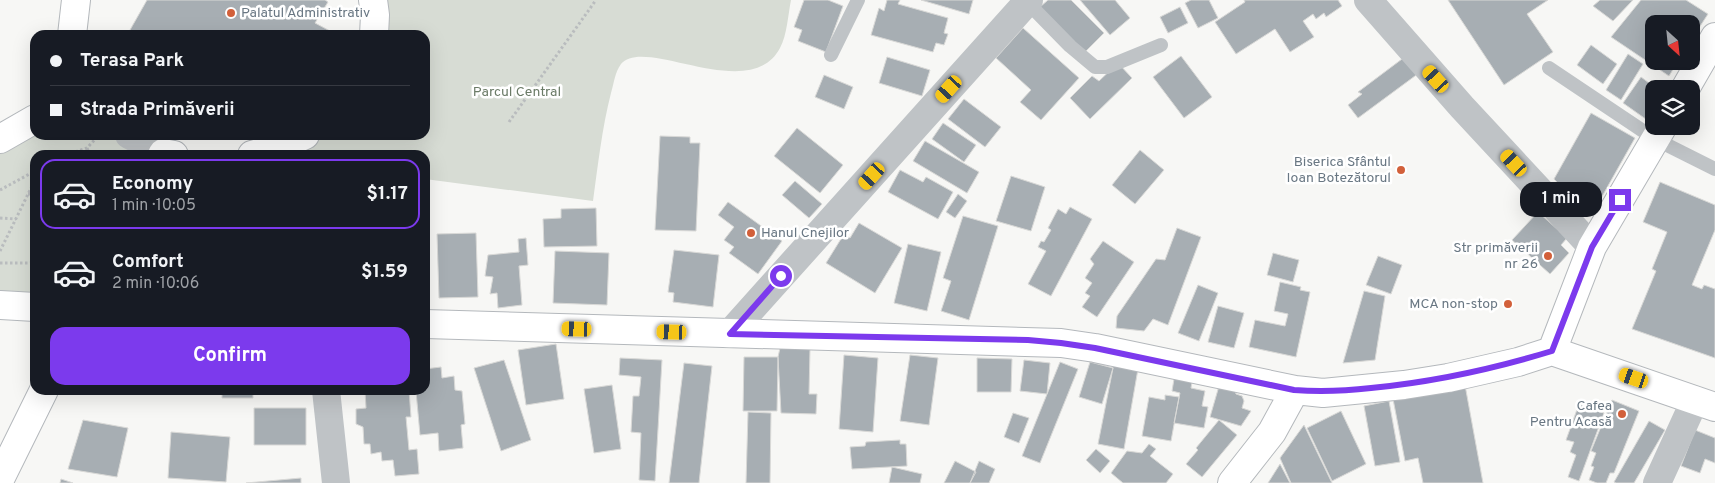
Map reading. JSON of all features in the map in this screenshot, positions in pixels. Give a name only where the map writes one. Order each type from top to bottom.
[{"type":"street","points":[[73,30],[76,0]]},
{"type":"street","points":[[373,0],[374,30]]},
{"type":"street","points":[[1368,0],[1462,107],[1592,247]]},
{"type":"street","points":[[730,334],[1028,1]]},
{"type":"street","points":[[1690,80],[1715,37]]},
{"type":"street","points":[[0,139],[30,122]]},
{"type":"street","points":[[1552,351],[1592,247],[1658,135]]},
{"type":"street","points":[[139,140],[158,150]]},
{"type":"street","points":[[271,150],[294,140]]},
{"type":"street","points":[[0,305],[30,308]]},
{"type":"street","points":[[430,324],[730,334],[1028,340],[1095,348],[1294,390],[1323,393],[1404,385],[1448,378],[1518,362],[1552,351],[1705,403],[1657,483]]},
{"type":"street","points":[[1232,483],[1272,432],[1294,390]]},
{"type":"street","points":[[0,479],[42,395]]},
{"type":"street","points":[[327,395],[336,483]]},
{"type":"lane","points":[[831,55],[858,0]]},
{"type":"lane","points":[[1028,1],[1070,46],[1096,67],[1107,68],[1161,45]]},
{"type":"lane","points":[[1548,68],[1645,125]]},
{"type":"lane","points":[[1662,135],[1715,169]]},
{"type":"path","points":[[509,122],[596,0]]},
{"type":"path","points":[[81,150],[87,148],[94,140]]},
{"type":"path","points":[[0,190],[30,175]]},
{"type":"path","points":[[0,250],[30,190]]},
{"type":"path","points":[[0,218],[16,219]]},
{"type":"path","points":[[0,263],[30,263]]},
{"type":"green space","name":"Parcul Central","points":[[373,0],[791,0],[786,31],[780,48],[765,64],[746,70],[723,70],[651,57],[633,57],[621,64],[617,70],[605,120],[593,201],[430,180],[430,150],[288,150],[279,147],[294,140],[430,140],[430,30],[374,30]]},
{"type":"green space","points":[[30,122],[30,140],[137,140],[154,150],[30,150],[30,307],[0,305],[0,139]]},
{"type":"building","name":"Palatul Administrativ","points":[[147,0],[325,0],[328,2],[315,23],[328,30],[130,30]]},
{"type":"building","points":[[804,0],[828,0],[843,6],[826,52],[798,41],[802,30],[794,27]]},
{"type":"building","points":[[887,0],[900,0],[898,4],[948,18],[944,33],[948,34],[944,45],[936,43],[933,52],[871,35],[879,8],[884,11]]},
{"type":"building","points":[[921,0],[973,0],[969,14]]},
{"type":"building","points":[[1048,0],[1071,0],[1104,33],[1085,52],[1040,7]]},
{"type":"building","points":[[1080,0],[1115,0],[1130,18],[1110,35]]},
{"type":"building","points":[[1191,0],[1209,0],[1218,18],[1198,28],[1185,3]]},
{"type":"building","points":[[1244,0],[1338,0],[1342,6],[1326,17],[1324,13],[1316,19],[1313,14],[1303,21],[1314,37],[1290,52],[1275,29],[1236,54],[1215,22],[1245,2]]},
{"type":"building","points":[[1448,0],[1548,0],[1527,14],[1553,52],[1504,85]]},
{"type":"building","points":[[1600,0],[1633,0],[1613,21],[1593,6]]},
{"type":"building","points":[[1641,0],[1686,0],[1708,14],[1700,26],[1700,15],[1645,15],[1645,60],[1611,37]]},
{"type":"building","points":[[1180,7],[1188,23],[1168,33],[1160,17]]},
{"type":"building","points":[[1023,28],[1079,78],[1041,120],[1020,102],[1031,90],[996,58]]},
{"type":"building","points":[[1591,45],[1617,64],[1603,84],[1577,65]]},
{"type":"building","points":[[1628,54],[1643,64],[1621,100],[1606,90]]},
{"type":"building","points":[[1181,56],[1212,97],[1184,118],[1153,77]]},
{"type":"building","points":[[1406,56],[1419,73],[1358,118],[1348,105],[1362,94],[1358,92]]},
{"type":"building","points":[[887,57],[930,70],[922,96],[879,83]]},
{"type":"building","points":[[1118,63],[1132,78],[1090,119],[1070,98],[1092,76],[1099,81]]},
{"type":"building","points":[[1660,70],[1673,70],[1669,76]]},
{"type":"building","points":[[824,75],[853,87],[844,109],[815,97]]},
{"type":"building","points":[[1641,77],[1645,80],[1645,118],[1623,103]]},
{"type":"building","points":[[964,99],[1001,127],[985,147],[948,119]]},
{"type":"building","points":[[1591,113],[1635,138],[1600,200],[1590,206],[1575,201],[1554,179]]},
{"type":"building","points":[[943,123],[976,145],[964,162],[932,139]]},
{"type":"building","points":[[797,128],[843,165],[820,193],[774,156]]},
{"type":"building","points":[[660,136],[690,137],[690,143],[700,143],[696,231],[655,230]]},
{"type":"building","points":[[925,141],[979,172],[967,193],[913,161]]},
{"type":"building","points":[[1140,150],[1164,170],[1135,204],[1112,185]]},
{"type":"building","points":[[900,170],[923,182],[926,177],[953,192],[938,219],[888,192]]},
{"type":"building","points":[[1011,176],[1045,187],[1031,231],[996,221]]},
{"type":"building","points":[[795,181],[822,204],[809,218],[782,195]]},
{"type":"building","points":[[1660,182],[1715,205],[1715,230],[1692,285],[1702,289],[1704,285],[1715,289],[1715,358],[1632,329],[1656,271],[1652,269],[1667,232],[1643,222]]},
{"type":"building","points":[[958,194],[967,201],[955,218],[946,212]]},
{"type":"building","name":"Hanul Cnejilor","points":[[728,202],[782,241],[758,274],[729,253],[734,247],[724,240],[734,227],[718,215]]},
{"type":"building","points":[[1070,207],[1092,219],[1051,296],[1028,284],[1046,251],[1038,247],[1041,241],[1044,242],[1051,230],[1048,228],[1058,209],[1066,214]]},
{"type":"building","points":[[596,208],[597,246],[544,247],[543,219],[561,218],[561,209]]},
{"type":"building","points":[[1538,212],[1567,238],[1561,245],[1569,253],[1550,274],[1512,240]]},
{"type":"building","points":[[963,216],[998,226],[969,320],[941,311],[951,281],[943,278]]},
{"type":"building","points":[[859,223],[902,248],[875,293],[826,263],[844,234],[850,238]]},
{"type":"building","points":[[1177,228],[1201,237],[1168,325],[1153,319],[1144,331],[1116,328],[1117,316],[1156,259],[1165,260]]},
{"type":"building","points":[[476,233],[478,297],[439,298],[437,234]]},
{"type":"building","points":[[526,238],[528,265],[519,266],[522,305],[498,308],[497,293],[490,294],[493,277],[485,276],[488,255],[519,252],[518,239]]},
{"type":"building","points":[[1103,241],[1134,262],[1097,317],[1082,307],[1090,296],[1085,293],[1092,283],[1085,278],[1094,264],[1090,259]]},
{"type":"building","points":[[908,244],[941,252],[927,311],[894,303]]},
{"type":"building","points":[[674,250],[719,255],[713,307],[673,302],[674,293],[668,292]]},
{"type":"building","points":[[555,251],[609,253],[607,305],[553,303]]},
{"type":"building","points":[[1273,253],[1299,260],[1293,282],[1267,275]]},
{"type":"building","points":[[1378,256],[1402,265],[1391,294],[1366,285]]},
{"type":"building","points":[[1280,282],[1301,287],[1300,290],[1310,292],[1296,357],[1249,347],[1255,320],[1285,326],[1288,314],[1274,311]]},
{"type":"building","points":[[1198,285],[1218,293],[1199,341],[1178,333]]},
{"type":"building","points":[[1364,291],[1385,296],[1375,360],[1343,363]]},
{"type":"building","points":[[1218,306],[1244,313],[1234,348],[1208,342]]},
{"type":"building","points":[[556,344],[564,399],[526,405],[518,350]]},
{"type":"building","points":[[780,348],[810,349],[809,394],[817,394],[816,414],[781,413],[778,357]]},
{"type":"building","points":[[844,355],[878,358],[873,432],[839,429]]},
{"type":"building","points":[[910,355],[938,358],[929,425],[900,421]]},
{"type":"building","points":[[744,357],[778,357],[777,411],[743,411]]},
{"type":"building","points":[[620,358],[662,360],[655,481],[639,480],[641,433],[631,432],[633,396],[639,396],[641,377],[619,375]]},
{"type":"building","points":[[977,358],[1012,359],[1011,392],[977,392]]},
{"type":"building","points":[[504,360],[531,440],[501,451],[474,368]]},
{"type":"building","points":[[1024,360],[1050,363],[1047,394],[1020,391]]},
{"type":"building","points":[[1060,362],[1078,369],[1040,463],[1022,456]]},
{"type":"building","points":[[1090,362],[1113,368],[1102,404],[1079,397]]},
{"type":"building","points":[[684,363],[712,366],[699,483],[669,483]]},
{"type":"building","points":[[1112,365],[1138,369],[1124,449],[1098,444],[1113,368]]},
{"type":"building","points":[[441,367],[442,378],[454,376],[455,390],[462,391],[465,424],[461,425],[463,448],[439,451],[438,433],[420,435],[416,395],[430,395],[430,368]]},
{"type":"building","points":[[1175,373],[1193,376],[1191,388],[1205,391],[1202,406],[1208,407],[1204,428],[1174,423],[1180,393],[1172,391]]},
{"type":"building","points":[[612,385],[621,449],[594,453],[584,389]]},
{"type":"building","points":[[1465,385],[1483,483],[1423,483],[1418,458],[1405,461],[1393,399]]},
{"type":"building","points":[[1219,386],[1235,391],[1236,394],[1242,396],[1244,401],[1242,408],[1251,411],[1241,426],[1210,417]]},
{"type":"building","points":[[222,395],[253,395],[253,398],[222,398]]},
{"type":"building","points":[[365,395],[409,395],[411,417],[406,417],[409,450],[417,449],[419,474],[395,476],[393,460],[382,461],[381,452],[371,454],[370,444],[364,444],[363,427],[356,424],[356,409],[366,408]]},
{"type":"building","points":[[1165,395],[1179,397],[1171,441],[1142,436],[1149,397],[1165,400]]},
{"type":"building","points":[[1612,400],[1639,411],[1614,473],[1610,473],[1606,483],[1597,483],[1589,480],[1594,467],[1591,466],[1596,453],[1591,451]]},
{"type":"building","points":[[1389,401],[1400,462],[1375,466],[1364,406]]},
{"type":"building","points":[[1579,404],[1604,413],[1579,481],[1568,477],[1576,455],[1570,452],[1574,442],[1566,440]]},
{"type":"building","points":[[254,408],[306,408],[306,445],[254,445]]},
{"type":"building","points":[[1341,411],[1366,464],[1332,481],[1307,428]]},
{"type":"building","points":[[748,412],[771,413],[770,483],[746,483]]},
{"type":"building","points":[[1013,413],[1029,418],[1019,443],[1004,437]]},
{"type":"building","points":[[83,420],[128,428],[117,477],[68,469]]},
{"type":"building","points":[[1219,420],[1237,435],[1202,477],[1186,464],[1198,450],[1196,448]]},
{"type":"building","points":[[1649,421],[1665,430],[1634,483],[1614,482]]},
{"type":"building","points":[[1304,425],[1332,483],[1291,483],[1280,458]]},
{"type":"building","points":[[1695,430],[1715,438],[1715,463],[1705,459],[1700,473],[1681,466]]},
{"type":"building","points":[[171,432],[230,437],[226,482],[168,478]]},
{"type":"building","points":[[900,440],[900,444],[906,444],[907,466],[852,469],[850,447],[865,446],[866,442]]},
{"type":"building","points":[[1149,444],[1156,449],[1150,456],[1173,474],[1166,483],[1123,483],[1111,473],[1127,451],[1142,453]]},
{"type":"building","points":[[1096,449],[1110,461],[1100,473],[1086,460]]},
{"type":"building","points":[[955,461],[976,472],[970,483],[944,483]]},
{"type":"building","points":[[979,461],[995,469],[989,483],[970,483]]},
{"type":"building","points":[[1280,464],[1290,483],[1268,483]]},
{"type":"building","points":[[892,467],[922,474],[920,483],[889,483]]},
{"type":"building","points":[[301,478],[301,483],[246,483]]},
{"type":"building","points":[[61,479],[73,483],[60,483]]},
{"type":"place","name":"Palatul Administrativ","points":[[231,13]]},
{"type":"place","name":"Biserica Sfântul Ioan Botezătorul","points":[[1401,170]]},
{"type":"place","name":"Hanul Cnejilor","points":[[751,233]]},
{"type":"place","name":"Str primăverii nr 26","points":[[1548,256]]},
{"type":"place","name":"MCA non-stop","points":[[1508,304]]},
{"type":"place","name":"Cafea Pentru Acasă","points":[[1622,414]]},
{"type":"route","points":[[781,276],[730,334],[1028,340],[1061,343],[1095,348],[1294,390],[1323,393],[1404,385],[1448,378],[1518,362],[1552,351],[1592,247],[1620,200]]}]
